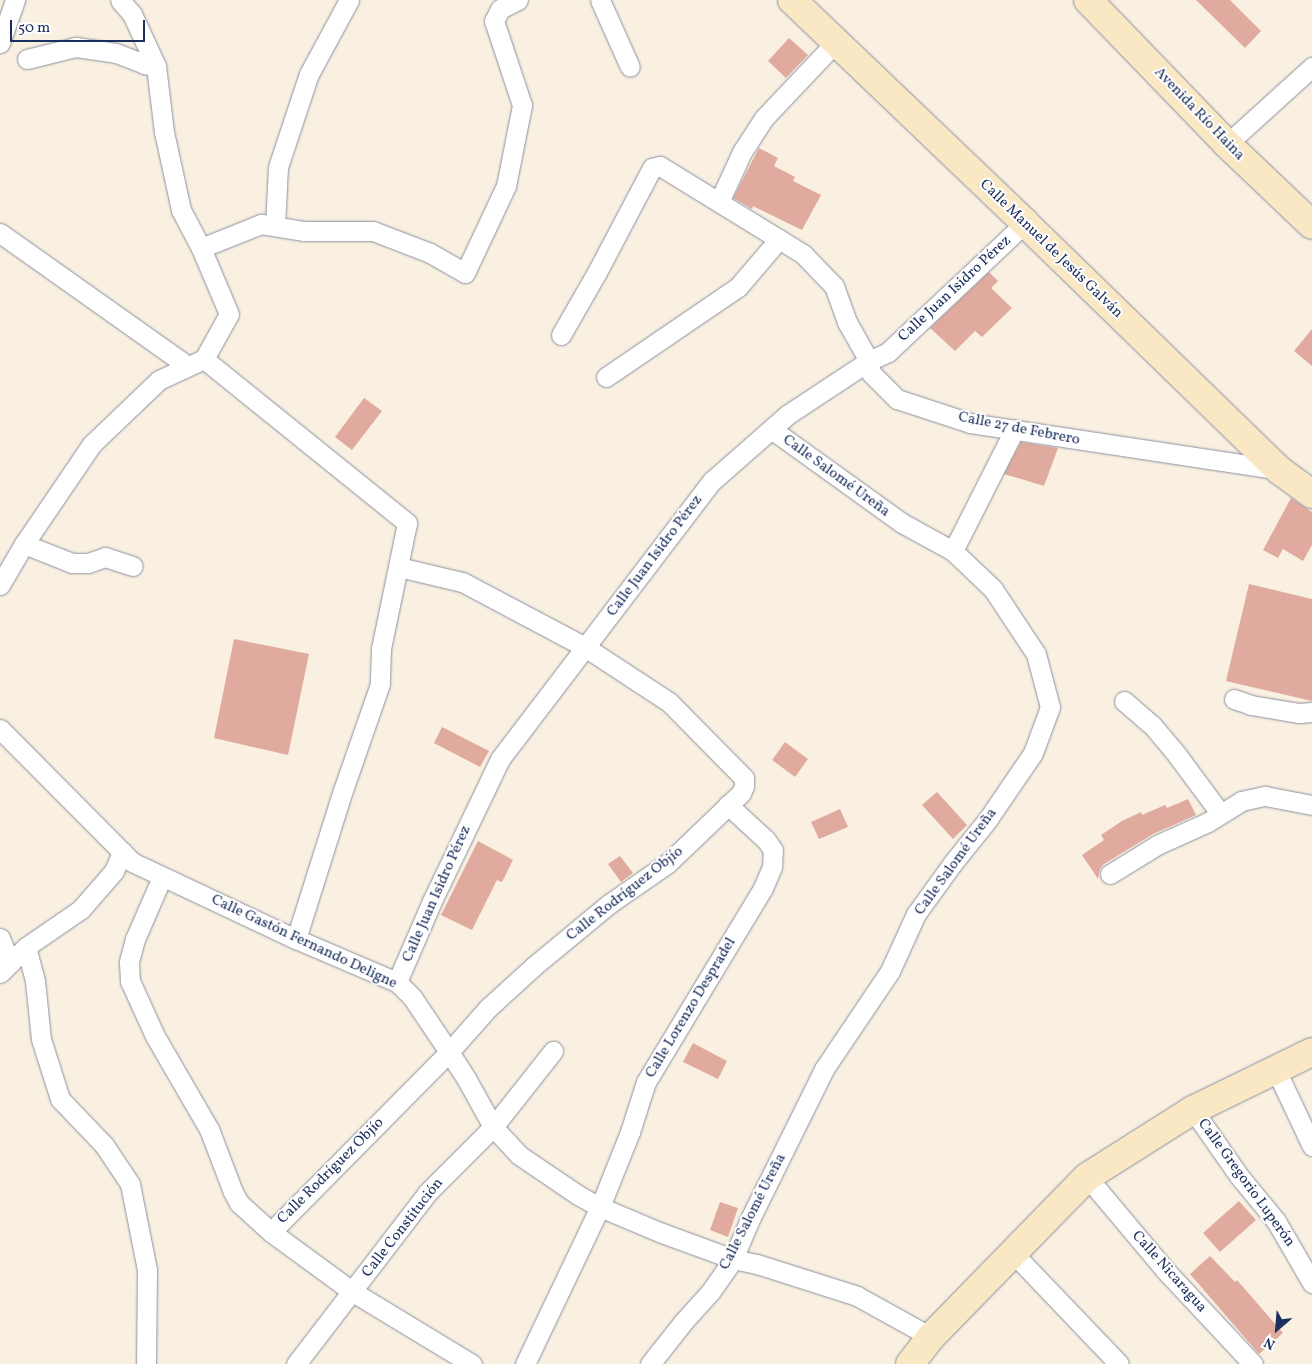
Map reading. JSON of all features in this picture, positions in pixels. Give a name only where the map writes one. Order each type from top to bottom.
[{"type":"street","points":[[0,43],[16,0]]},
{"type":"street","points":[[0,585],[24,544],[92,444],[159,380],[196,363],[229,314],[201,248],[181,210],[164,132],[156,66],[132,14],[120,0]]},
{"type":"street","points":[[274,226],[278,167],[309,74],[349,0]]},
{"type":"street","points":[[201,248],[261,224],[304,231],[373,231],[430,253],[465,273],[506,186],[522,105],[494,21],[500,9],[518,0]]},
{"type":"street","points":[[600,0],[630,67]]},
{"type":"street","name":"Avenida Río Haina","points":[[1088,0],[1227,144],[1310,219]]},
{"type":"street","name":"Calle Manuel de Jesús Galván","points":[[804,4],[835,43],[1025,223],[1279,470],[1312,494]]},
{"type":"street","points":[[719,202],[742,152],[764,118],[835,43]]},
{"type":"street","points":[[26,59],[76,47],[116,53],[144,64],[156,66]]},
{"type":"street","points":[[1227,144],[1312,67]]},
{"type":"street","name":"Calle 27 de Febrero","points":[[561,335],[596,274],[652,168],[657,166],[803,254],[834,286],[847,322],[869,361],[871,373],[897,399],[970,422],[1279,470]]},
{"type":"street","name":"Calle Juan Isidro Pérez","points":[[397,982],[436,892],[500,759],[712,481],[787,415],[869,361],[888,352],[1025,223]]},
{"type":"street","points":[[0,233],[196,363],[405,519],[407,527],[381,650],[380,684],[343,790],[296,939]]},
{"type":"street","points":[[606,377],[738,287],[779,239]]},
{"type":"street","name":"Calle Salomé Ureña","points":[[650,1364],[711,1291],[733,1259],[750,1219],[824,1069],[890,971],[916,914],[952,864],[988,819],[1033,753],[1050,707],[1036,654],[993,589],[953,551],[902,524],[771,429]]},
{"type":"street","points":[[953,551],[1014,430]]},
{"type":"street","points":[[24,544],[72,563],[88,563],[105,556],[133,566]]},
{"type":"street","name":"Calle Rodríguez Objío","points":[[271,1232],[449,1052],[488,1008],[534,966],[609,904],[668,863],[741,793],[744,786],[744,778],[669,702],[585,648],[462,582],[399,567]]},
{"type":"street","points":[[1234,700],[1299,713],[1312,712]]},
{"type":"street","points":[[1124,701],[1152,725],[1220,813]]},
{"type":"street","name":"Calle Gastón Fernando Deligne","points":[[0,729],[132,862],[296,939],[397,982],[412,996],[468,1080],[493,1127],[519,1155],[600,1207],[662,1233],[733,1259],[757,1264],[857,1296],[931,1337]]},
{"type":"street","points":[[1110,874],[1159,844],[1208,822],[1241,801],[1265,796],[1312,805]]},
{"type":"street","name":"Calle Lorenzo Despradel","points":[[525,1364],[600,1207],[630,1132],[646,1082],[758,896],[772,866],[773,850],[766,840],[728,805]]},
{"type":"street","points":[[5,968],[26,947],[81,909],[114,871],[122,852]]},
{"type":"street","points":[[162,877],[135,939],[129,962],[130,981],[155,1036],[209,1129],[239,1203],[271,1232],[353,1292],[472,1364]]},
{"type":"street","points":[[0,938],[5,968]]},
{"type":"street","points":[[26,947],[35,981],[41,1039],[60,1099],[104,1145],[130,1184],[147,1270],[146,1364]]},
{"type":"street","name":"Calle Constitución","points":[[296,1364],[427,1193],[493,1127],[553,1052]]},
{"type":"street","points":[[910,1364],[931,1337],[1087,1177],[1193,1110],[1312,1052]]},
{"type":"street","points":[[1276,1070],[1312,1146]]},
{"type":"street","name":"Calle Gregorio Luperón","points":[[1193,1110],[1239,1176],[1276,1220],[1312,1283]]},
{"type":"street","name":"Calle Nicaragua","points":[[1087,1177],[1165,1270],[1253,1364]]},
{"type":"street","points":[[1012,1254],[1119,1364]]},
{"type":"building","points":[[1196,0],[1230,0],[1261,31],[1245,48]]},
{"type":"building","points":[[789,38],[808,55],[786,78],[768,61]]},
{"type":"building","points":[[759,148],[778,158],[774,166],[795,177],[793,181],[821,195],[802,230],[753,206],[752,209],[733,198]]},
{"type":"building","points":[[989,272],[998,281],[991,288],[1012,308],[982,337],[975,331],[955,351],[930,328]]},
{"type":"building","points":[[1312,329],[1312,366],[1294,351]]},
{"type":"building","points":[[364,398],[382,411],[352,450],[335,437]]},
{"type":"building","points":[[1021,442],[1058,448],[1044,486],[1004,474]]},
{"type":"building","points":[[1291,498],[1312,512],[1312,545],[1303,561],[1283,549],[1278,558],[1263,550]]},
{"type":"building","points":[[1249,584],[1312,599],[1312,701],[1226,681]]},
{"type":"building","points":[[234,639],[309,654],[288,755],[214,738]]},
{"type":"building","points":[[442,727],[489,751],[480,767],[434,743]]},
{"type":"building","points":[[785,742],[808,759],[795,777],[772,760]]},
{"type":"building","points":[[937,792],[967,825],[953,839],[922,805]]},
{"type":"building","points":[[1188,799],[1196,815],[1153,834],[1104,864],[1100,869],[1098,879],[1082,855],[1104,840],[1101,835],[1122,821],[1141,812],[1142,815],[1165,805],[1167,808]]},
{"type":"building","points":[[840,809],[848,827],[819,839],[811,822]]},
{"type":"building","points":[[478,841],[513,860],[502,882],[497,880],[472,930],[441,915]]},
{"type":"building","points":[[620,856],[633,873],[621,882],[608,864]]},
{"type":"building","points":[[693,1043],[727,1061],[718,1079],[683,1062]]},
{"type":"building","points":[[1239,1201],[1256,1220],[1220,1252],[1203,1233]]},
{"type":"building","points":[[720,1202],[738,1208],[728,1237],[710,1230]]},
{"type":"building","points":[[1210,1256],[1235,1282],[1237,1280],[1283,1333],[1259,1354],[1190,1274]]}]
